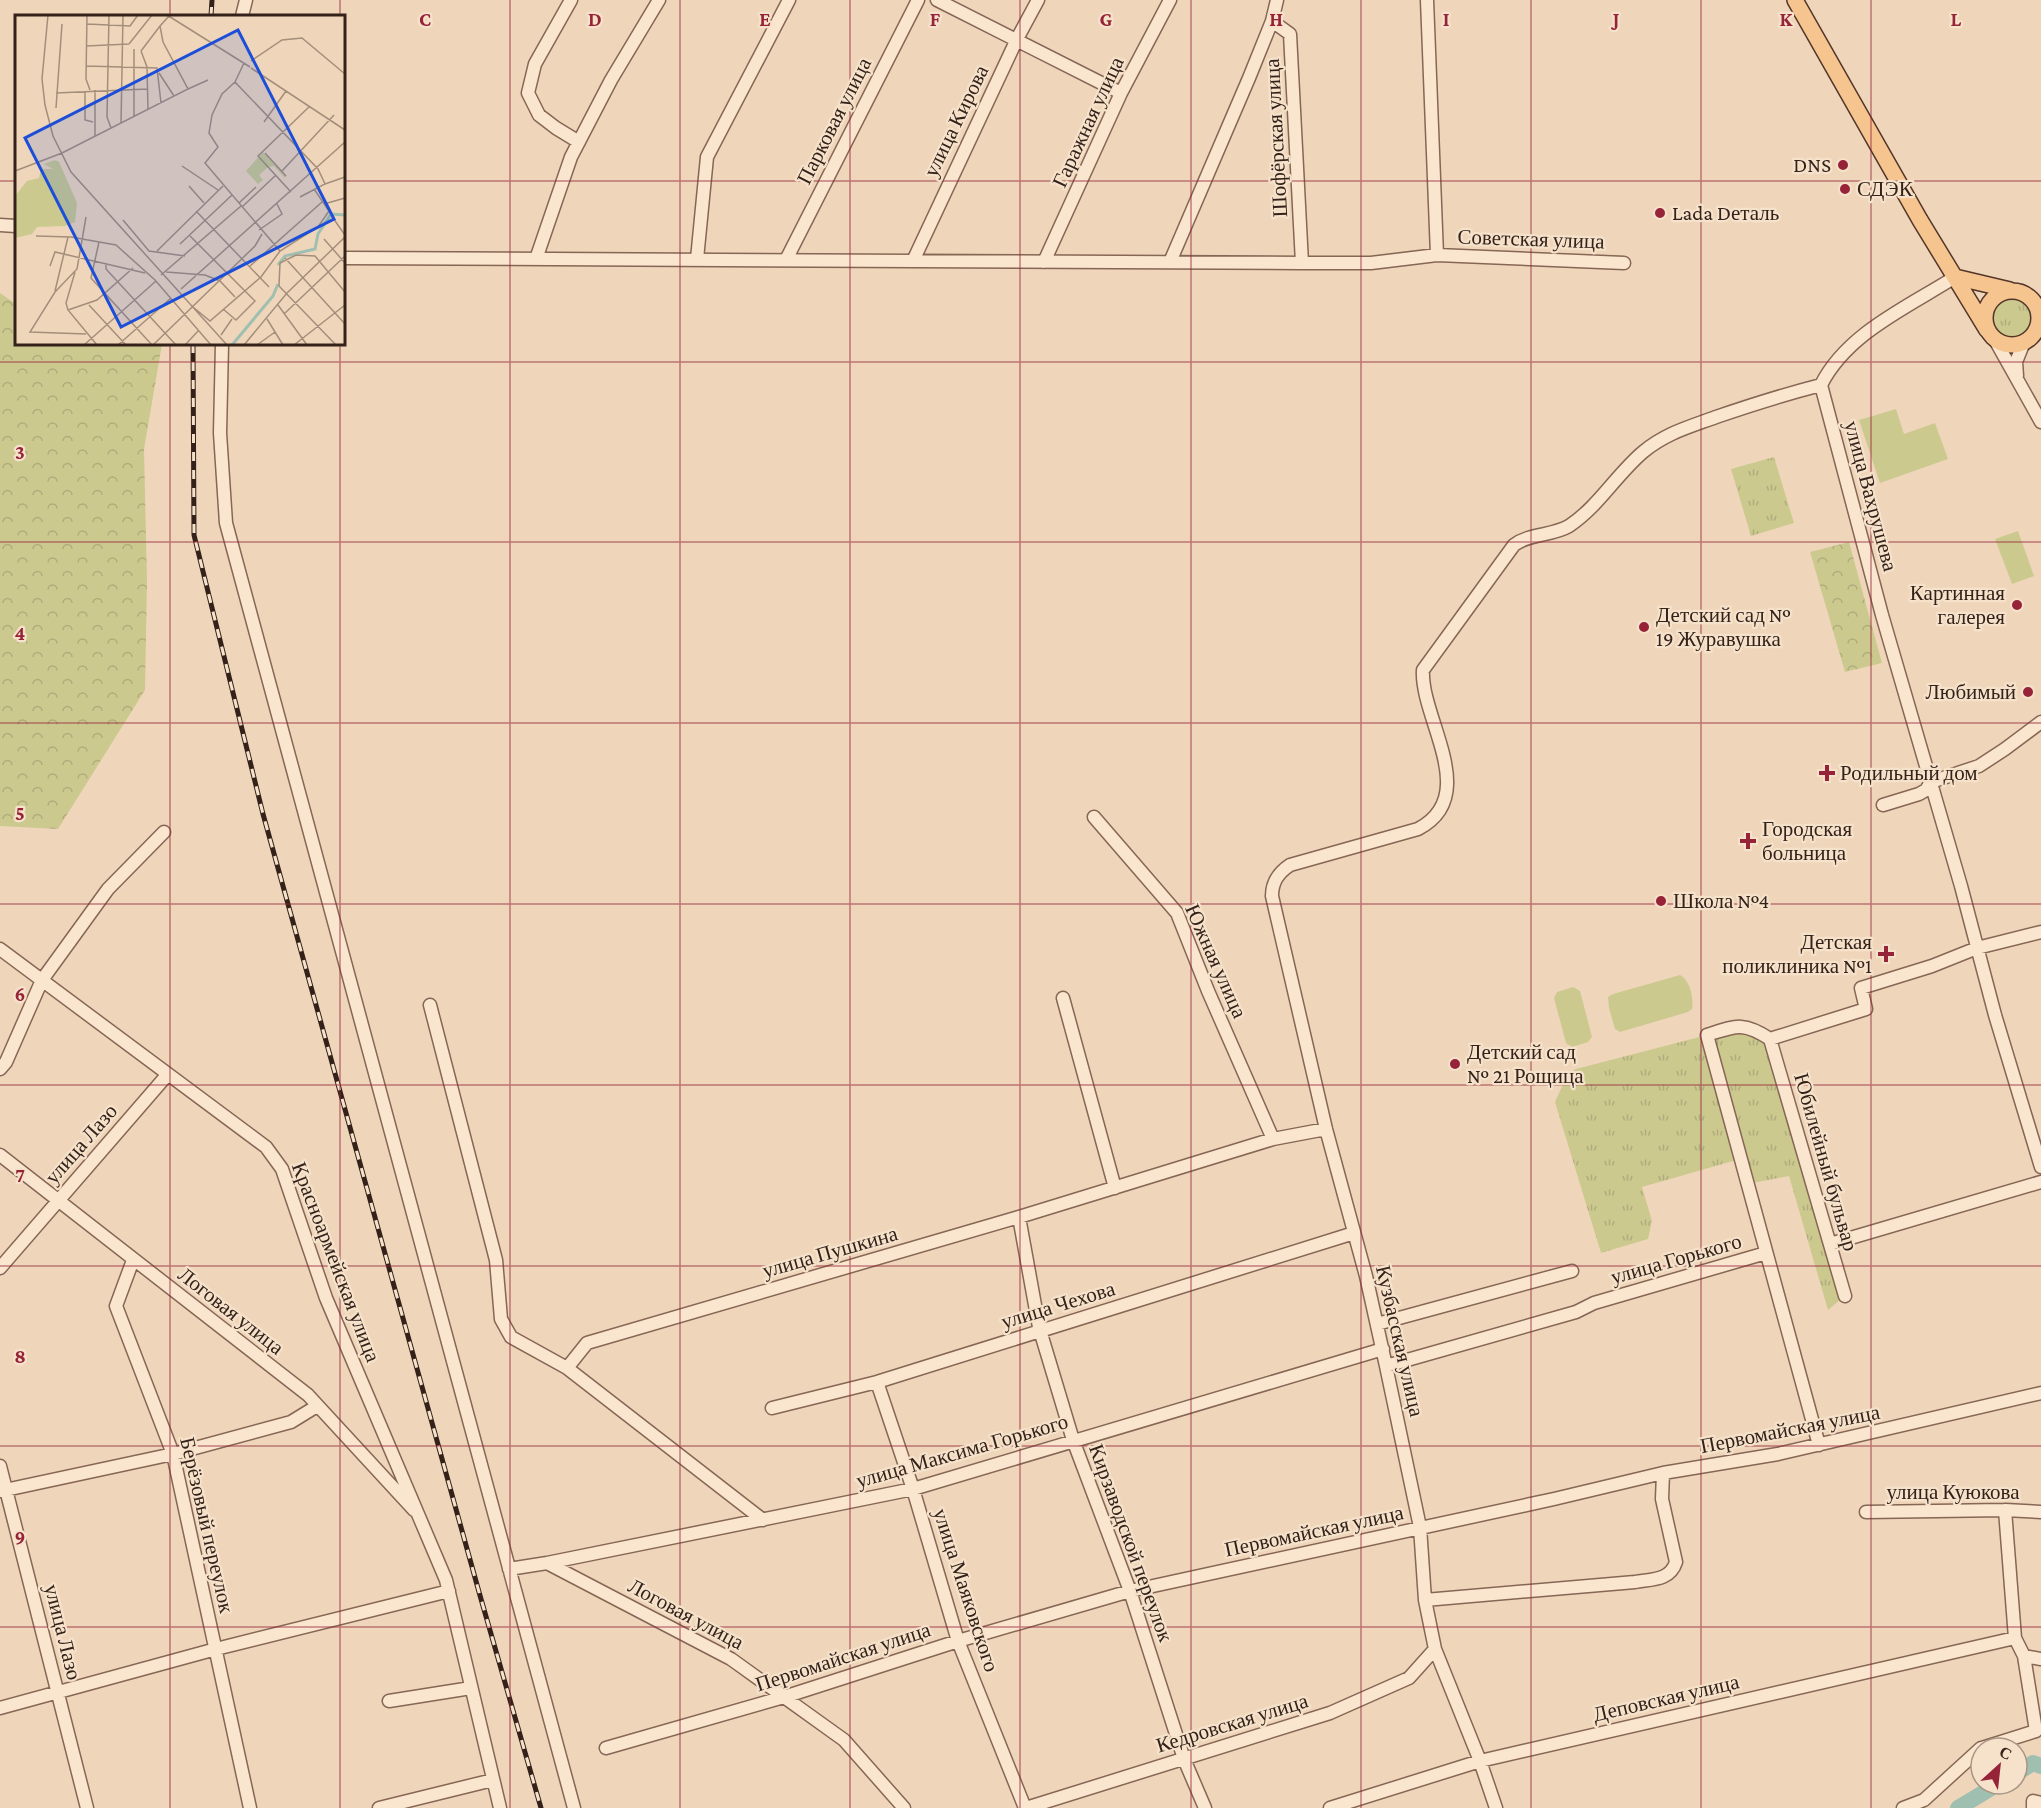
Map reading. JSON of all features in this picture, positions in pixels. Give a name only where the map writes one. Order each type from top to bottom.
[{"type":"main road","points":[[1794,0],[1920,220],[1991,334],[2003,344],[2014,345],[2033,337],[2040,316],[2037,306],[2030,297],[2016,291],[2000,293],[1986,309],[1985,320],[1991,334]]},
{"type":"main road","points":[[1955,277],[2041,295]]},
{"type":"street","points":[[242,15],[246,0]]},
{"type":"street","points":[[571,0],[535,64],[528,93],[539,115],[555,128],[579,142]]},
{"type":"street","points":[[536,259],[571,157],[611,80],[659,0]]},
{"type":"street","points":[[697,260],[707,157],[789,0]]},
{"type":"street","name":"Парковая улица","points":[[786,260],[918,0]]},
{"type":"street","points":[[937,0],[1120,93]]},
{"type":"street","name":"улица Кирова","points":[[913,261],[1017,39],[1038,0]]},
{"type":"street","name":"Гаражная улица","points":[[1044,262],[1120,93],[1170,0]]},
{"type":"street","points":[[1170,262],[1249,78],[1272,21],[1277,0]]},
{"type":"street","points":[[1427,0],[1437,255]]},
{"type":"street","name":"Шофёрская улица","points":[[1272,21],[1290,33],[1302,263]]},
{"type":"street","points":[[0,225],[15,226]]},
{"type":"street","name":"Советская улица","points":[[345,258],[1302,263],[1371,262],[1437,255],[1624,263]]},
{"type":"street","points":[[1821,385],[1834,361],[1849,347],[1873,328],[1955,277]]},
{"type":"street","points":[[1991,334],[2041,422]]},
{"type":"street","points":[[2018,383],[2016,362],[2033,337]]},
{"type":"street","points":[[222,345],[220,433],[226,523],[574,1808]]},
{"type":"street","name":"улица Вахрушева","points":[[1821,385],[1882,615],[1931,782],[1995,1016],[2041,1167]]},
{"type":"street","name":"Кузбасская улица","points":[[1496,1808],[1480,1761],[1435,1649],[1425,1600],[1420,1527],[1383,1349],[1326,1130],[1272,896],[1272,887],[1285,868],[1296,863],[1418,828],[1433,820],[1440,812],[1445,797],[1446,763],[1423,686],[1423,670],[1514,545],[1531,537],[1555,532],[1573,523],[1591,510],[1609,486],[1643,452],[1674,431],[1762,401],[1821,385]]},
{"type":"street","points":[[1883,805],[1919,794],[1926,790],[1931,782],[1979,765],[2006,749],[2041,722]]},
{"type":"street","name":"Южная улица","points":[[1094,817],[1177,914],[1273,1139]]},
{"type":"street","points":[[0,1070],[6,1062],[42,980],[108,889],[164,832]]},
{"type":"street","points":[[1770,1039],[1866,1009],[1861,988],[1932,966],[1977,948],[2041,932]]},
{"type":"street","name":"Красноармейская улица","points":[[0,949],[266,1147],[282,1169],[326,1298],[446,1580],[500,1808]]},
{"type":"street","points":[[1064,998],[1114,1188]]},
{"type":"street","points":[[430,1005],[496,1260],[501,1319],[512,1337],[567,1368],[763,1520]]},
{"type":"street","name":"улица Горького","points":[[1386,1366],[1576,1312],[1594,1303],[1766,1253],[1707,1035],[1734,1026],[1755,1029],[1770,1039]]},
{"type":"street","name":"Юбилейный бульвар","points":[[1770,1039],[1845,1296]]},
{"type":"street","name":"улица Лазо","points":[[0,1268],[168,1074]]},
{"type":"street","name":"улица Пушкина","points":[[567,1368],[587,1343],[1019,1217],[1273,1139],[1326,1130]]},
{"type":"street","name":"Логовая улица","points":[[0,1155],[308,1395],[421,1518]]},
{"type":"street","points":[[1830,1244],[2041,1182]]},
{"type":"street","name":"Кирзаводской переулок","points":[[1019,1217],[1041,1332],[1073,1440],[1130,1591],[1184,1759],[1205,1808]]},
{"type":"street","name":"улица Чехова","points":[[772,1408],[877,1382],[1354,1233]]},
{"type":"street","points":[[1766,1253],[1819,1445]]},
{"type":"street","name":"Берёзовый переулок","points":[[133,1260],[116,1306],[173,1454],[250,1808]]},
{"type":"street","points":[[1377,1324],[1572,1271]]},
{"type":"street","name":"улица Максима Горького","points":[[509,1569],[913,1489],[1383,1349]]},
{"type":"street","name":"улица Маяковского","points":[[877,1382],[913,1489],[958,1641],[1026,1808]]},
{"type":"street","name":"Первомайская улица","points":[[606,1748],[784,1697],[958,1641],[1130,1591],[1554,1499],[1663,1473],[1778,1454],[2041,1393]]},
{"type":"street","points":[[3,1491],[173,1454],[291,1422],[317,1406]]},
{"type":"street","name":"улица Лазо","points":[[0,1466],[3,1491],[87,1808]]},
{"type":"street","points":[[1425,1600],[1635,1582],[1667,1576],[1673,1570],[1676,1562],[1662,1499],[1663,1473]]},
{"type":"street","points":[[2005,1510],[2015,1638],[2024,1656],[2038,1733]]},
{"type":"street","name":"улица Куюкова","points":[[1866,1512],[2005,1510],[2041,1512]]},
{"type":"street","name":"Логовая улица","points":[[547,1563],[731,1659],[844,1740],[904,1808]]},
{"type":"street","points":[[0,1708],[216,1649],[449,1591]]},
{"type":"street","name":"Деповская улица","points":[[1330,1808],[1480,1761],[2015,1638]]},
{"type":"street","name":"Кедровская улица","points":[[1026,1808],[1330,1713],[1409,1678],[1435,1649]]},
{"type":"street","points":[[2024,1656],[2041,1659]]},
{"type":"street","points":[[389,1701],[471,1688]]},
{"type":"street","points":[[1903,1808],[1924,1800],[1969,1760]]},
{"type":"street","points":[[379,1808],[493,1780]]},
{"type":"green space","points":[[0,293],[15,303],[15,345],[162,345],[144,449],[147,581],[145,690],[58,829],[0,826]]},
{"type":"green space","points":[[2012,297],[2020,298],[2026,303],[2031,309],[2031,325],[2026,331],[2020,336],[2012,337],[2004,336],[1998,331],[1993,325],[1992,317],[1993,309],[1998,303],[2004,298]]},
{"type":"green space","points":[[1896,409],[1904,434],[1935,423],[1948,459],[1880,483],[1859,420]]},
{"type":"green space","points":[[1774,457],[1794,523],[1751,536],[1731,469]]},
{"type":"green space","points":[[2018,531],[2034,576],[2012,584],[1995,539]]},
{"type":"green space","points":[[1849,542],[1882,663],[1845,672],[1810,552]]},
{"type":"green space","points":[[1680,975],[1690,990],[1692,1009],[1620,1032],[1615,1029],[1608,997]]},
{"type":"green space","points":[[1573,987],[1580,991],[1592,1037],[1588,1042],[1572,1047],[1566,1043],[1554,998],[1557,992]]},
{"type":"green space","points":[[1734,1026],[1770,1039],[1845,1296],[1828,1310],[1789,1176],[1747,1184],[1740,1159],[1642,1187],[1652,1221],[1648,1239],[1601,1253],[1555,1102],[1567,1075],[1576,1069]]},
{"type":"waterway","points":[[2029,1766],[2033,1763],[2041,1766]]},
{"type":"waterway","points":[[1958,1808],[1978,1796]]},
{"type":"railway","points":[[211,15],[212,0]]},
{"type":"railway","points":[[193,345],[194,535],[263,814],[541,1808]]},
{"type":"place","name":"DNS","points":[[1843,165]]},
{"type":"place","name":"СДЭК","points":[[1845,189]]},
{"type":"place","name":"Lada Dеталь","points":[[1660,213]]},
{"type":"place","name":"Картинная галерея","points":[[2017,605]]},
{"type":"place","name":"Детский сад № 19 Журавушка","points":[[1644,627]]},
{"type":"place","name":"Любимый","points":[[2028,692]]},
{"type":"place","name":"Родильный дом","points":[[1827,773]]},
{"type":"place","name":"Городская больница","points":[[1748,841]]},
{"type":"place","name":"Школа №4","points":[[1661,901]]},
{"type":"place","name":"Детская поликлиника №1","points":[[1886,954]]},
{"type":"place","name":"Детский сад № 21 Рощица","points":[[1455,1064]]}]
